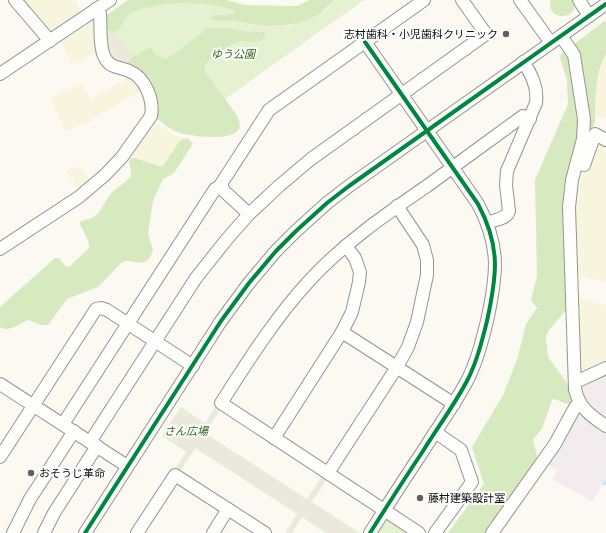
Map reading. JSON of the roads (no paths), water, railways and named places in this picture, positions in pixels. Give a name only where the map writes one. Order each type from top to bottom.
[{"type":"street","points":[[15,0],[50,41]]},
{"type":"street","points":[[0,74],[110,0]]},
{"type":"street","points":[[249,214],[224,190],[222,186],[223,180],[269,110],[424,0]]},
{"type":"street","points":[[44,533],[93,444],[155,341],[206,265],[249,214],[311,159],[486,34],[462,0]]},
{"type":"street","points":[[520,0],[556,40],[574,55],[584,118],[583,139],[572,180],[569,207],[576,395],[580,404],[591,416],[606,426]]},
{"type":"street","points":[[579,0],[589,16]]},
{"type":"street","points":[[85,533],[222,321],[249,283],[291,236],[338,195],[606,4]]},
{"type":"street","points":[[0,249],[79,197],[105,175],[122,157],[151,116],[151,99],[143,83],[133,73],[114,67],[108,63],[104,57],[102,50],[100,14],[96,9]]},
{"type":"street","points":[[365,42],[428,130],[478,204],[487,223],[493,242],[495,256],[495,284],[482,338],[468,378],[454,404],[370,533]]},
{"type":"street","points":[[487,223],[502,218],[508,214],[506,185],[507,171],[536,103],[537,92],[530,72],[524,62]]},
{"type":"street","points":[[419,533],[221,404],[258,345],[284,310],[317,272],[346,246],[397,206],[523,116],[530,119]]},
{"type":"street","points":[[571,191],[575,191],[594,134],[606,140]]},
{"type":"street","points":[[63,424],[215,190],[222,186]]},
{"type":"street","points":[[328,473],[396,367],[408,346],[414,330],[428,267],[423,246],[397,206]]},
{"type":"street","points":[[274,438],[342,332],[352,312],[360,279],[358,265],[346,246]]},
{"type":"street","points":[[0,457],[96,309],[101,308],[106,310],[193,366]]},
{"type":"street","points":[[342,332],[454,404]]},
{"type":"street","points":[[575,380],[580,380],[606,368]]},
{"type":"street","points":[[2,389],[33,405],[127,466]]},
{"type":"street","points":[[492,533],[552,449],[576,406],[580,404]]},
{"type":"street","points":[[14,533],[30,499],[74,431]]},
{"type":"street","points":[[435,432],[462,450],[472,482],[435,533]]},
{"type":"street","points":[[137,533],[175,474],[265,533]]},
{"type":"street","points":[[213,533],[228,509]]},
{"type":"place","name":"志村歯科・小児歯科クリニック","points":[[506,34]]},
{"type":"place","name":"おそうじ革命","points":[[31,473]]},
{"type":"place","name":"藤村建築設計室","points":[[420,498]]},
{"type":"park label","name":"ゆう公園","points":[[233,54]]},
{"type":"park label","name":"さん広場","points":[[186,431]]}]
